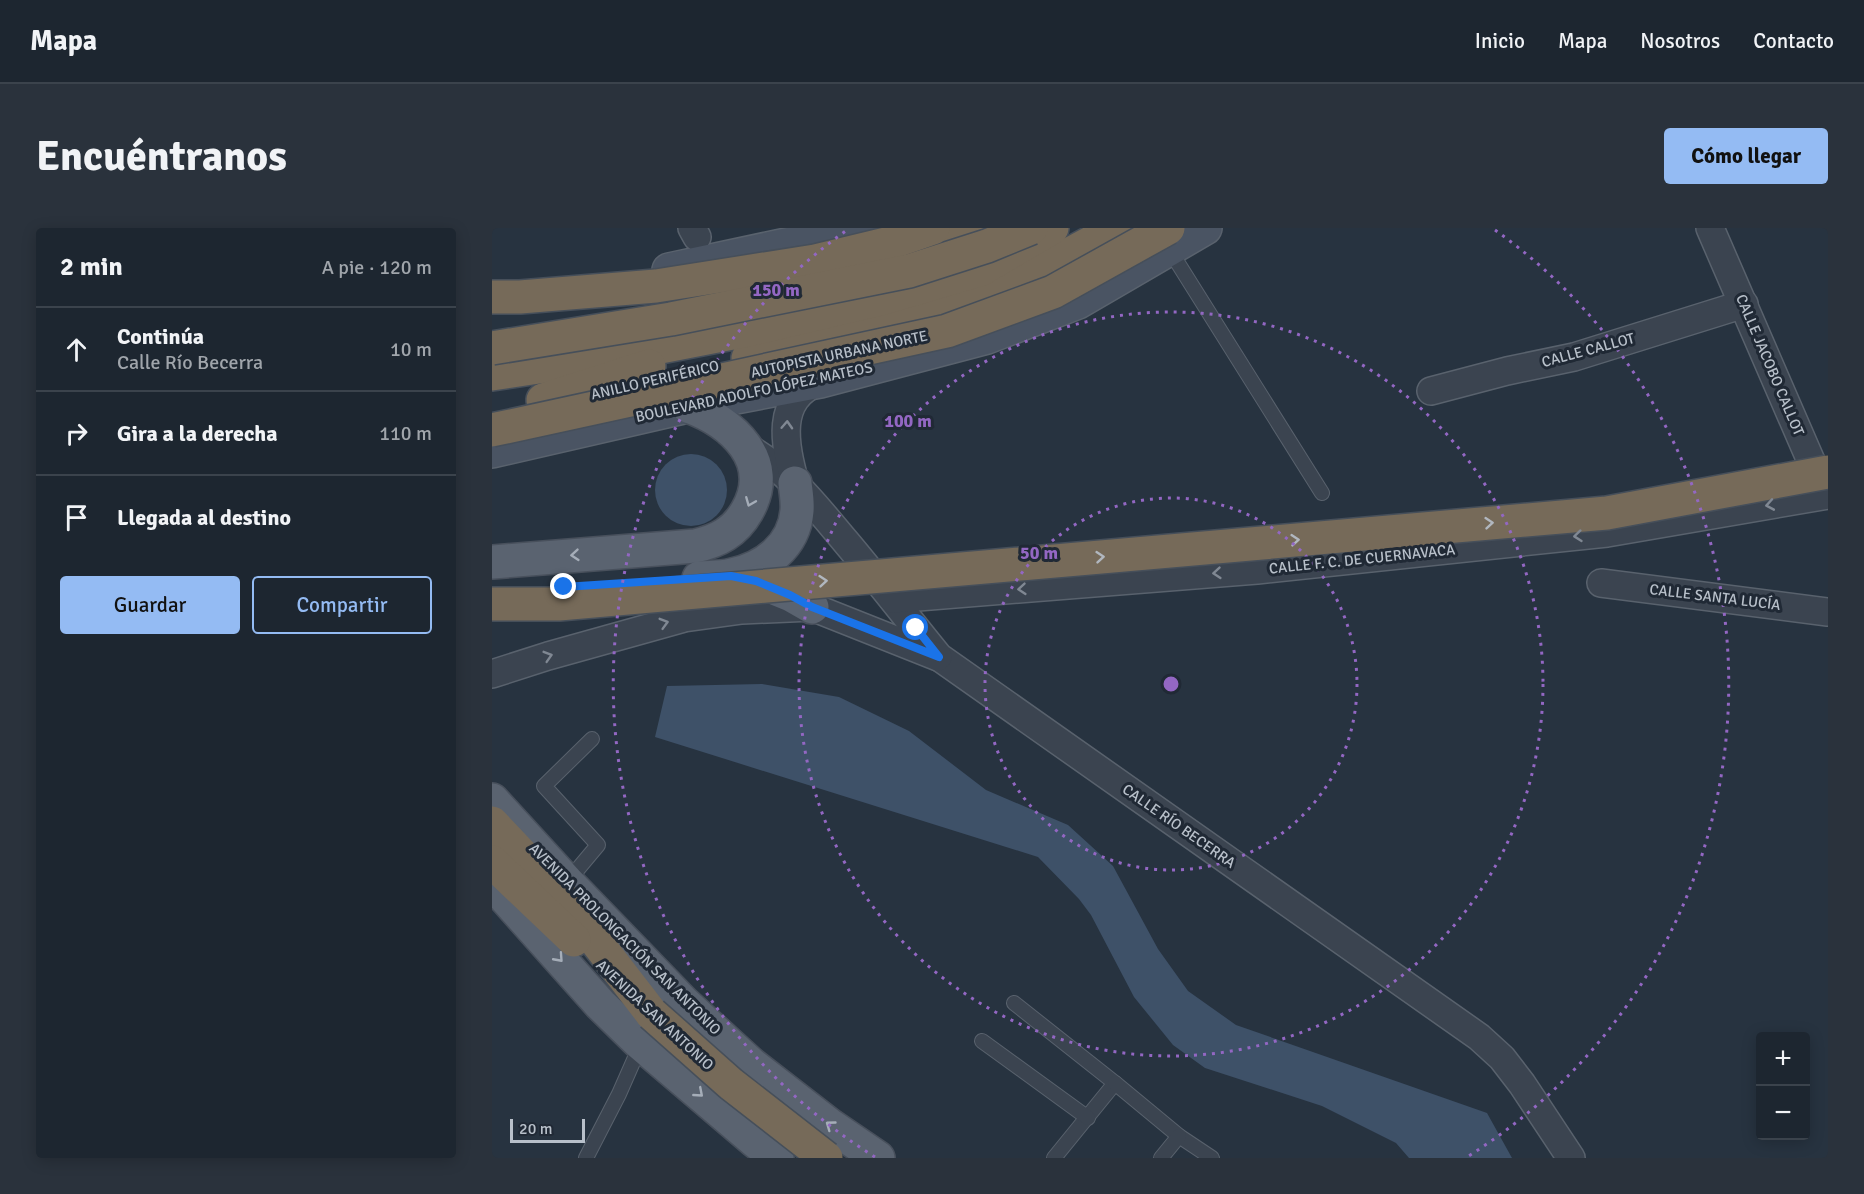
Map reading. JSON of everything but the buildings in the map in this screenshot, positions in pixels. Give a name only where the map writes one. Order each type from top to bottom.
[{"type":"highway","points":[[492,296],[520,297],[656,286],[815,261],[890,243],[933,228]]},
{"type":"highway","points":[[492,336],[760,288],[898,251],[950,240],[984,228]]},
{"type":"highway","points":[[492,373],[736,322],[970,242],[1002,228]]},
{"type":"highway","points":[[492,348],[671,319],[909,271],[987,246],[1089,228]]},
{"type":"highway","name":"ANILLO PERIFÉRICO","points":[[492,417],[983,301],[1118,228]]},
{"type":"highway","points":[[492,373],[619,355],[748,330],[881,299],[980,270],[1037,238]]},
{"type":"highway","points":[[492,430],[512,416],[543,400],[643,368],[836,325],[978,285],[1037,238]]},
{"type":"highway","name":"AUTOPISTA URBANA NORTE","points":[[492,430],[947,331],[1053,292],[1169,238]]},
{"type":"highway","points":[[656,286],[682,292],[760,288]]},
{"type":"highway","points":[[596,427],[638,384]]},
{"type":"highway","points":[[492,604],[559,604],[1607,513],[1827,491]]},
{"type":"highway","points":[[492,823],[561,896],[647,1029]]},
{"type":"highway","name":"AVENIDA SAN ANTONIO","points":[[492,862],[647,1029],[731,1084],[826,1158]]},
{"type":"main road","points":[[492,312],[525,302],[864,228]]},
{"type":"main road","name":"BOULEVARD ADOLFO LÓPEZ MATEOS","points":[[492,450],[688,406],[820,381],[987,337],[1078,302],[1169,238],[1205,228]]},
{"type":"main road","points":[[492,296],[525,302]]},
{"type":"main road","points":[[492,562],[695,546],[722,538],[735,529],[754,495],[757,482],[753,459],[746,447],[728,427],[716,418],[688,406]]},
{"type":"main road","points":[[731,576],[768,561],[792,532],[798,510],[795,483]]},
{"type":"main road","points":[[492,592],[731,576],[756,581],[812,607]]},
{"type":"main road","name":"AVENIDA PROLONGACIÓN SAN ANTONIO","points":[[492,800],[567,882],[683,1002],[751,1064],[831,1126],[878,1158]]},
{"type":"main road","points":[[492,883],[600,1004],[647,1029],[662,1040],[675,1032],[681,1019],[683,1002]]},
{"type":"main road","points":[[647,1029],[755,1142],[777,1158]]},
{"type":"street","name":"CALLE JACOBO CALLOT","points":[[1710,228],[1827,491]]},
{"type":"street","name":"CALLE CALLOT","points":[[1431,391],[1507,371],[1574,357],[1744,304]]},
{"type":"street","name":"CALLE RÍO BECERRA","points":[[795,483],[787,454],[787,420],[792,403],[799,393],[820,381]]},
{"type":"street","name":"CALLE RÍO BECERRA","points":[[746,447],[768,459],[795,483],[939,657],[1479,1036],[1502,1058],[1522,1084],[1571,1158]]},
{"type":"street","name":"CALLE F. C. DE CUERNAVACA","points":[[893,599],[1257,570],[1607,533],[1827,491]]},
{"type":"street","name":"CALLE SANTA LUCÍA","points":[[1601,583],[1828,612]]},
{"type":"street","points":[[492,674],[684,618],[742,610],[812,607],[939,657]]},
{"type":"lane","points":[[1169,238],[1322,493]]},
{"type":"lane","points":[[567,882],[598,845],[544,786],[592,739]]},
{"type":"lane","points":[[1014,1004],[1179,1136],[1212,1158]]},
{"type":"lane","points":[[586,1158],[619,1094],[647,1029]]},
{"type":"lane","points":[[982,1041],[1088,1118]]},
{"type":"lane","points":[[1054,1158],[1115,1083]]},
{"type":"lane","points":[[1161,1158],[1179,1136]]},
{"type":"water","points":[[691,454],[711,460],[721,470],[727,490],[721,510],[711,520],[691,526],[671,520],[661,510],[655,490],[661,470],[671,460]]},
{"type":"water","points":[[762,684],[839,697],[909,731],[986,790],[1068,825],[1113,866],[1158,949],[1188,991],[1236,1025],[1487,1113],[1512,1158],[1409,1158],[1396,1143],[1322,1106],[1205,1068],[1173,1045],[1134,997],[1091,915],[1079,899],[1038,857],[655,737],[667,686]]},
{"type":"route","points":[[564,587],[731,576],[756,581],[812,607],[939,657],[916,628]]}]
